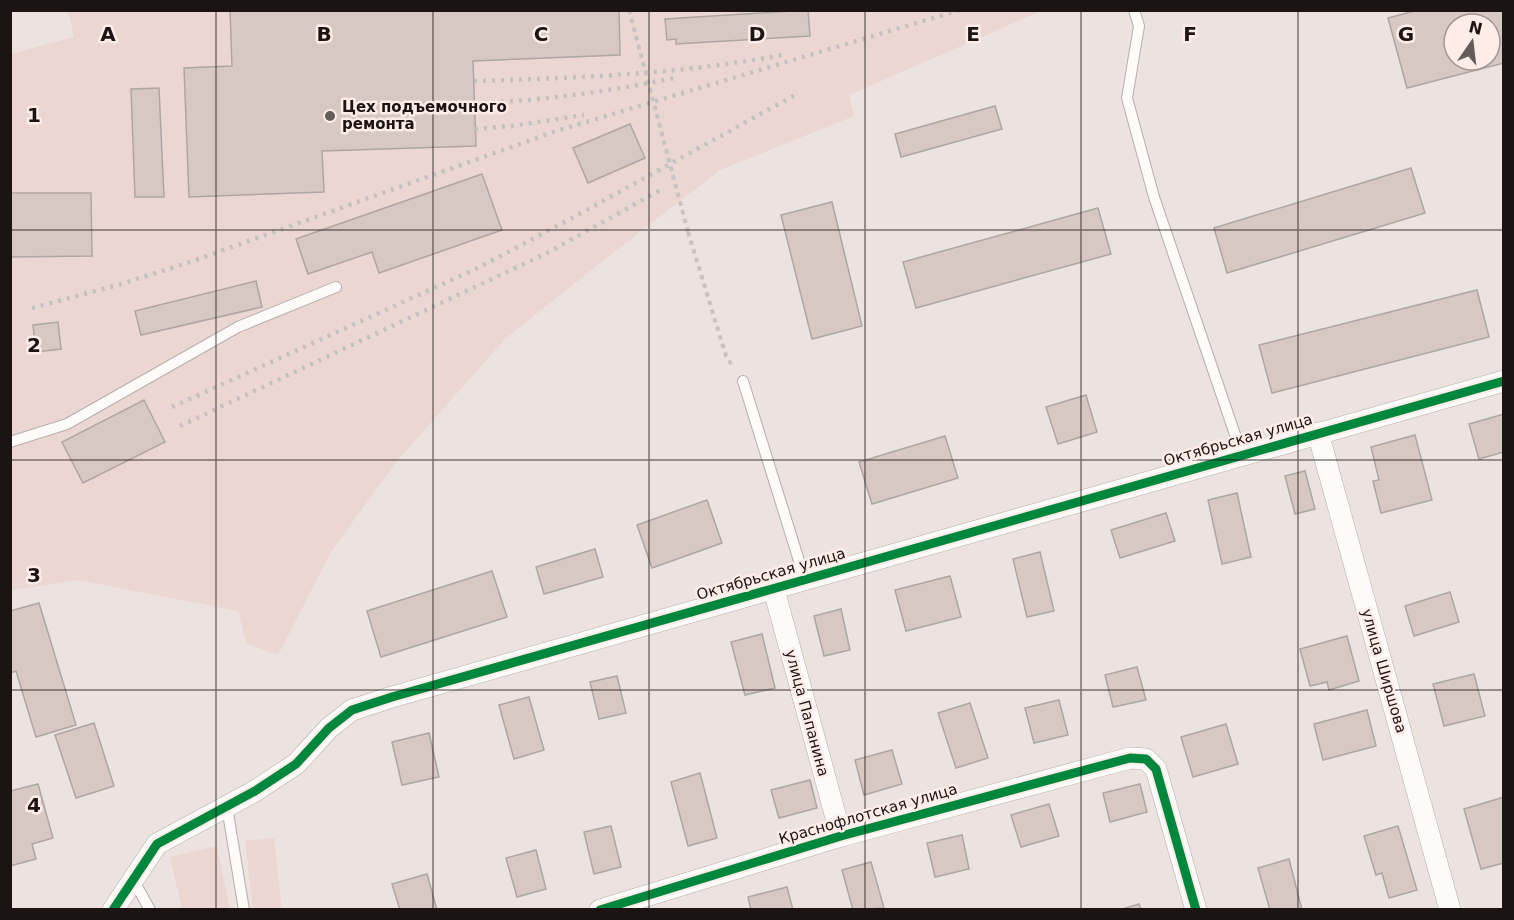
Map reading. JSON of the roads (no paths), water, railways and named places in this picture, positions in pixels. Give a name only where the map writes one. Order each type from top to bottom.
[{"type":"street","name":"Октябрьская улица","points":[[113,909],[158,844],[255,791],[297,764],[329,728],[352,710],[1503,381]]},
{"type":"street","name":"улица Ширшова","points":[[1318,433],[1450,909]]},
{"type":"street","name":"улица Папанина","points":[[774,590],[841,836]]},
{"type":"street","name":"Краснофлотская улица","points":[[600,909],[841,836],[1130,758],[1146,759],[1156,769],[1196,909]]},
{"type":"lane","points":[[1134,10],[1139,26],[1127,98],[1154,197],[1242,455]]},
{"type":"lane","points":[[10,442],[67,424],[238,327],[336,287]]},
{"type":"lane","points":[[743,381],[805,580]]},
{"type":"lane","points":[[227,807],[244,909]]},
{"type":"lane","points":[[134,881],[150,909]]},
{"type":"railway","points":[[32,308],[118,285],[190,262],[556,131],[960,10]]},
{"type":"railway","points":[[474,81],[670,71],[787,54]]},
{"type":"railway","points":[[474,103],[577,94],[679,77]]},
{"type":"railway","points":[[172,407],[478,268],[795,95]]},
{"type":"railway","points":[[475,129],[584,115]]},
{"type":"railway","points":[[180,426],[547,253],[664,188]]},
{"type":"place","name":"Цех подъемочного ремонта","points":[[330,116]]}]
